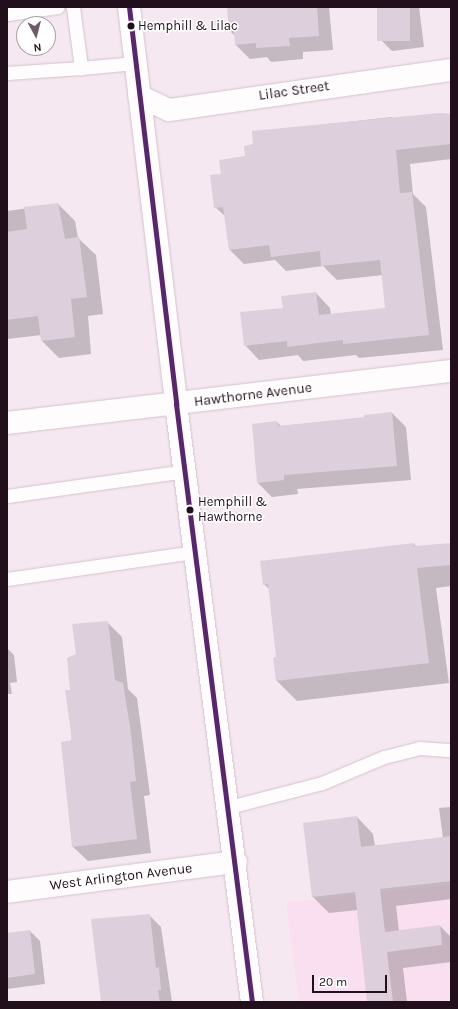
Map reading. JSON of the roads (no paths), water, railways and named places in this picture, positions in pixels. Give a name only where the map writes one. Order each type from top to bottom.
[{"type":"main road","points":[[129,7],[176,404],[236,862],[252,1002]]},
{"type":"main road","name":"Lilac Street","points":[[139,96],[169,110],[451,70]]},
{"type":"main road","name":"Hawthorne Avenue","points":[[7,423],[451,371]]},
{"type":"main road","name":"West Arlington Avenue","points":[[7,892],[236,862]]},
{"type":"lane","points":[[7,14],[58,7]]},
{"type":"lane","points":[[73,7],[80,68]]},
{"type":"lane","points":[[7,73],[135,63]]},
{"type":"lane","points":[[7,496],[185,471]]},
{"type":"lane","points":[[7,578],[195,552]]},
{"type":"lane","points":[[228,807],[322,783],[384,757],[419,748],[451,750]]},
{"type":"place","name":"Hemphill & Lilac","points":[[131,26]]},
{"type":"place","name":"Hemphill & Hawthorne","points":[[190,510]]}]
